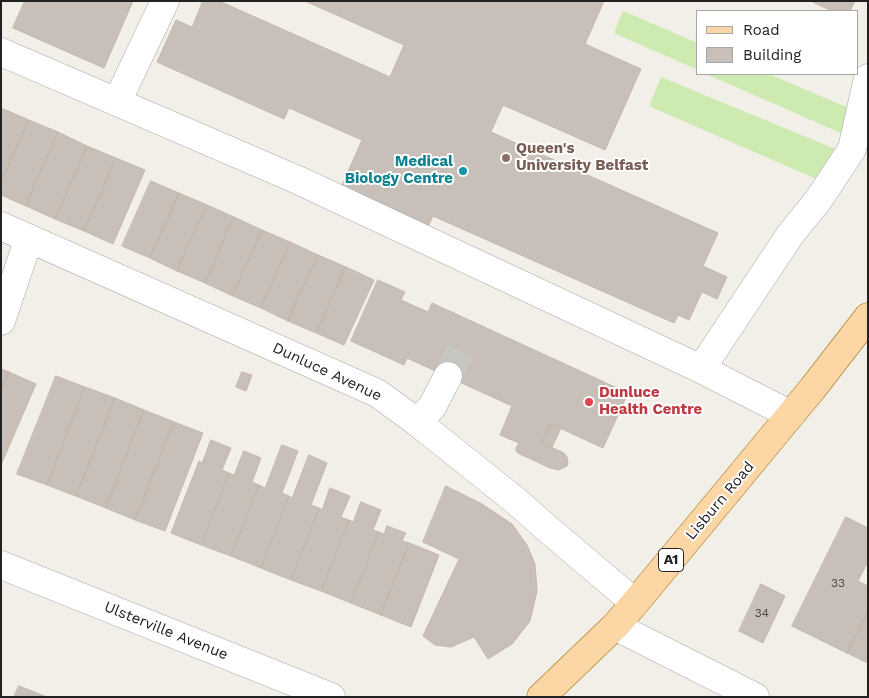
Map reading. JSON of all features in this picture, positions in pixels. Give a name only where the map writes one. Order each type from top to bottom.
[{"type":"main road","name":"Lisburn Road","points":[[541,697],[615,626],[635,603],[818,382],[868,317]]},
{"type":"street","points":[[117,102],[165,1]]},
{"type":"street","points":[[1,52],[300,181],[701,369],[791,415]]},
{"type":"street","points":[[701,369],[790,235],[818,199],[852,149],[868,78]]},
{"type":"street","name":"Dunluce Avenue","points":[[1,226],[378,393],[516,501],[635,603]]},
{"type":"street","points":[[1,321],[30,238]]},
{"type":"street","points":[[417,422],[432,407],[448,376]]},
{"type":"street","name":"Ulsterville Avenue","points":[[1,565],[331,697]]},
{"type":"street","points":[[615,626],[755,697]]},
{"type":"green space","points":[[623,11],[696,42],[696,69],[614,33]]},
{"type":"green space","points":[[708,75],[771,75],[852,108],[845,135]]},
{"type":"green space","points":[[661,77],[840,151],[823,182],[649,106]]},
{"type":"building","points":[[25,1],[133,1],[104,68],[13,28]]},
{"type":"building","name":"Medical Biology Centre","points":[[203,1],[219,1],[390,77],[404,45],[305,1],[604,1],[585,44],[641,69],[605,150],[503,105],[491,132],[718,233],[703,266],[727,277],[717,299],[702,292],[689,320],[678,315],[674,323],[433,216],[426,231],[339,192],[362,140],[289,108],[284,119],[157,62],[176,20],[192,27]]},
{"type":"building","points":[[811,1],[855,1],[850,10],[830,10]]},
{"type":"building","points":[[1,108],[29,120],[1,183]]},
{"type":"building","points":[[29,120],[58,132],[26,206],[1,195],[1,183]]},
{"type":"building","points":[[58,132],[87,146],[55,219],[26,206]]},
{"type":"building","points":[[87,146],[116,158],[84,231],[55,219]]},
{"type":"building","points":[[116,158],[145,170],[113,244],[84,231]]},
{"type":"building","points":[[151,181],[179,193],[150,258],[122,246]]},
{"type":"building","points":[[179,193],[207,205],[177,271],[150,258]]},
{"type":"building","points":[[207,205],[234,217],[205,283],[177,271]]},
{"type":"building","points":[[234,217],[262,230],[233,296],[205,283]]},
{"type":"building","points":[[262,230],[290,242],[261,308],[233,296]]},
{"type":"building","points":[[290,242],[318,255],[288,321],[261,308]]},
{"type":"building","points":[[318,255],[346,267],[316,333],[288,321]]},
{"type":"building","points":[[346,267],[374,280],[344,345],[316,333]]},
{"type":"building","points":[[378,280],[405,292],[401,300],[428,312],[432,303],[628,393],[603,448],[551,424],[542,443],[564,453],[568,461],[567,466],[559,470],[550,468],[518,453],[516,448],[519,443],[500,435],[512,406],[407,358],[404,365],[351,341]]},
{"type":"building","points":[[1,369],[9,372],[1,391]]},
{"type":"building","points":[[9,372],[36,384],[1,465],[1,391]]},
{"type":"building","points":[[242,372],[252,375],[246,391],[236,387]]},
{"type":"building","points":[[56,376],[85,387],[47,485],[17,474]]},
{"type":"building","points":[[85,387],[115,398],[76,496],[47,485]]},
{"type":"building","points":[[115,398],[144,410],[106,508],[76,496]]},
{"type":"building","points":[[144,410],[174,422],[135,520],[106,508]]},
{"type":"building","points":[[174,422],[203,433],[165,531],[135,520]]},
{"type":"building","points":[[551,424],[561,428],[552,447],[542,443]]},
{"type":"building","points":[[211,440],[231,448],[222,470],[229,473],[201,545],[171,533],[199,461],[202,463]]},
{"type":"building","points":[[282,445],[298,451],[282,493],[289,496],[261,568],[231,556],[259,485],[265,488]]},
{"type":"building","points":[[244,451],[261,458],[252,482],[259,485],[231,556],[201,545],[229,473],[234,475]]},
{"type":"building","points":[[309,455],[327,463],[311,505],[319,508],[291,580],[261,568],[289,496],[292,498]]},
{"type":"building","points":[[446,486],[482,504],[512,524],[527,545],[535,564],[537,591],[530,621],[512,644],[488,659],[474,637],[451,647],[435,645],[423,636],[459,559],[423,542]]},
{"type":"building","points":[[330,488],[350,496],[341,517],[349,520],[321,591],[291,580],[319,508],[322,510]]},
{"type":"building","points":[[361,502],[381,510],[373,530],[379,532],[351,603],[321,591],[349,520],[353,522]]},
{"type":"building","points":[[846,517],[868,528],[868,561],[858,581],[868,586],[868,611],[847,653],[792,626]]},
{"type":"building","points":[[387,526],[406,533],[402,541],[409,543],[381,615],[351,603],[379,532],[384,534]]},
{"type":"building","points":[[409,543],[439,555],[411,627],[381,615]]},
{"type":"building","points":[[761,584],[785,596],[763,643],[739,631]]},
{"type":"building","points":[[868,611],[868,663],[847,653]]},
{"type":"building","points":[[19,686],[47,697],[14,697]]},
{"type":"tunnel","points":[[448,376],[461,349]]},
{"type":"place","name":"Queen's University Belfast","points":[[506,158]]},
{"type":"place","name":"Medical Biology Centre","points":[[463,171]]},
{"type":"place","name":"Dunluce Health Centre","points":[[589,402]]}]
